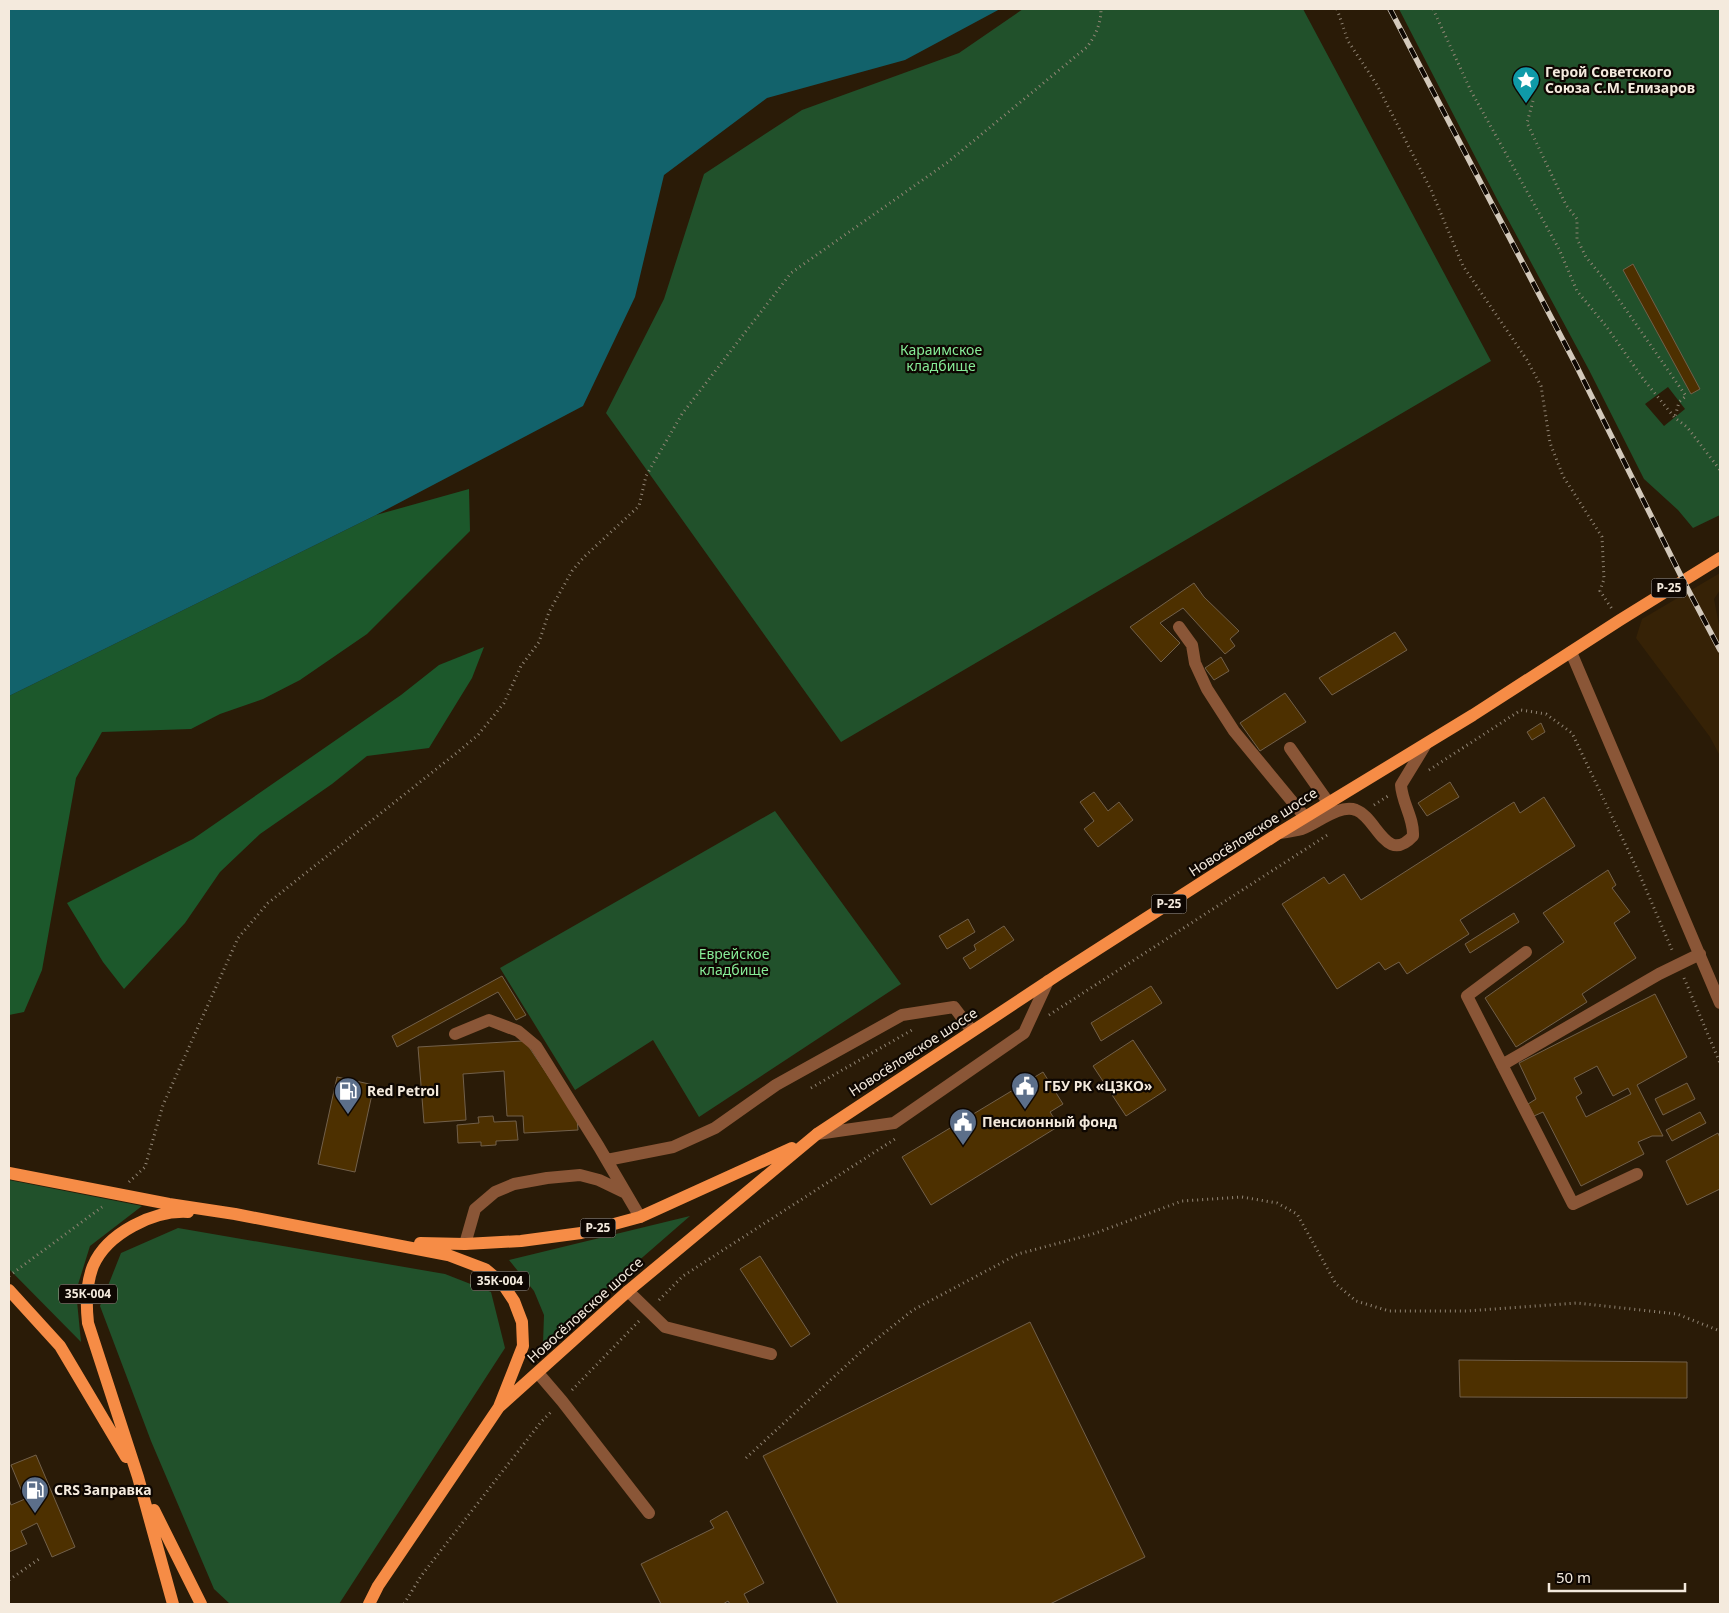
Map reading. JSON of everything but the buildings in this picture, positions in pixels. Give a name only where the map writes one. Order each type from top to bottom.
[{"type":"main road","name":"Новосёловское шоссе","points":[[499,1407],[628,1291],[812,1137],[1048,981],[1279,833],[1426,744],[1720,558]]},
{"type":"main road","name":"Новосёловское шоссе","points":[[372,1240],[465,1244],[521,1241],[581,1233],[640,1217],[812,1137]]},
{"type":"main road","name":"35К-004","points":[[9,1173],[448,1255],[485,1269],[502,1283],[514,1301],[522,1322],[523,1346],[499,1407],[378,1586],[360,1604]]},
{"type":"main road","name":"35К-004","points":[[138,1476],[88,1323],[86,1303],[93,1266],[103,1250],[134,1224],[153,1217],[180,1211],[235,1214]]},
{"type":"main road","name":"35К-004","points":[[9,1290],[60,1346],[138,1476],[193,1592],[201,1604]]},
{"type":"main road","points":[[138,1476],[173,1604]]},
{"type":"main road","points":[[369,1604],[378,1586]]},
{"type":"street","points":[[1179,627],[1192,645],[1195,663],[1206,689],[1234,731],[1305,817]]},
{"type":"street","points":[[1571,652],[1720,1003]]},
{"type":"street","points":[[1279,833],[1300,830],[1347,808],[1362,813],[1386,841],[1397,845],[1406,843],[1413,836],[1414,828],[1401,788],[1407,773],[1426,744]]},
{"type":"street","points":[[1290,748],[1328,802]]},
{"type":"street","points":[[1526,952],[1467,996],[1573,1204],[1637,1174]]},
{"type":"street","points":[[1502,1065],[1659,974],[1700,954]]},
{"type":"street","points":[[812,1137],[894,1123],[1024,1033],[1048,981]]},
{"type":"street","points":[[607,1160],[673,1147],[715,1128],[776,1085],[902,1015],[954,1007],[972,1032]]},
{"type":"street","points":[[455,1034],[489,1020],[518,1031],[536,1046],[640,1217]]},
{"type":"street","points":[[465,1244],[475,1209],[495,1192],[514,1184],[580,1175],[599,1180],[626,1193]]},
{"type":"street","points":[[628,1291],[665,1327],[770,1354]]},
{"type":"street","points":[[538,1373],[649,1513]]},
{"type":"path","points":[[9,1276],[107,1203],[145,1167],[163,1105],[238,938],[268,903],[478,735],[504,703],[521,666],[539,642],[548,612],[572,571],[584,557],[639,506],[646,476],[682,414],[791,273],[948,162],[1087,47],[1094,38],[1099,25],[1101,9]]},
{"type":"path","points":[[1337,9],[1348,40],[1377,85],[1432,190],[1463,266],[1526,360],[1541,386],[1550,443],[1563,476],[1602,537],[1604,579],[1600,591],[1620,620]]},
{"type":"path","points":[[1433,9],[1471,91],[1559,249],[1577,291],[1606,326],[1644,380],[1675,418],[1687,427],[1720,470]]},
{"type":"path","points":[[1533,101],[1527,123],[1566,204],[1578,219],[1577,239],[1586,257],[1608,284],[1686,396],[1679,402],[1675,418]]},
{"type":"path","points":[[1425,772],[1521,710],[1546,714],[1572,733],[1638,870],[1720,1063]]},
{"type":"path","points":[[1362,813],[1401,788]]},
{"type":"path","points":[[1048,1016],[1337,829]]},
{"type":"path","points":[[811,1088],[920,1025]]},
{"type":"path","points":[[404,1604],[421,1576],[535,1430],[683,1276],[896,1138]]},
{"type":"path","points":[[746,1458],[863,1350],[913,1310],[1018,1254],[1093,1234],[1182,1201],[1242,1197],[1277,1203],[1297,1214],[1336,1284],[1356,1301],[1389,1311],[1467,1311],[1577,1303],[1677,1314],[1720,1331]]},
{"type":"path","points":[[9,1580],[40,1558]]},
{"type":"shaded area","points":[[1720,573],[1720,590],[1714,599],[1720,630],[1720,756],[1710,737],[1636,638],[1642,619]]},
{"type":"green space","name":"Караимское кладбище","points":[[1023,9],[1303,9],[1491,361],[841,742],[606,413],[664,299],[704,174],[802,110],[959,53]]},
{"type":"green space","points":[[1399,9],[1720,9],[1720,515],[1693,528],[1678,510],[1644,479],[1589,370],[1499,203]],"holes":[[[1668,387],[1685,409],[1664,426],[1645,404]]]},
{"type":"green space","points":[[469,489],[470,531],[367,634],[300,680],[263,699],[220,714],[191,729],[102,732],[76,778],[42,970],[24,1012],[9,1015],[9,696],[376,515]]},
{"type":"green space","points":[[484,647],[472,678],[429,748],[367,756],[332,784],[260,834],[220,872],[185,923],[124,989],[103,962],[67,903],[193,839],[401,695],[439,665]]},
{"type":"green space","name":"Еврейское кладбище","points":[[775,811],[901,984],[699,1117],[653,1040],[575,1090],[500,968]]},
{"type":"green space","points":[[9,1180],[142,1206],[90,1246],[76,1291],[81,1342],[9,1269]]},
{"type":"green space","points":[[690,1216],[543,1344],[544,1315],[534,1291],[509,1260]]},
{"type":"green space","points":[[178,1228],[445,1274],[491,1292],[505,1348],[339,1604],[230,1604],[214,1589],[151,1441],[100,1306],[121,1253]]},
{"type":"water","points":[[9,9],[1000,9],[905,60],[767,98],[664,175],[635,297],[583,406],[376,515],[9,696]]},
{"type":"railway","points":[[1390,9],[1576,365],[1720,650]]},
{"type":"place","name":"Герой Советского Союза С.М. Елизаров","points":[[1526,104]]},
{"type":"place","name":"ГБУ РК «ЦЗКО»","points":[[1025,1110]]},
{"type":"place","name":"Red Petrol","points":[[348,1115]]},
{"type":"place","name":"Пенсионный фонд","points":[[963,1146]]},
{"type":"place","name":"CRS Заправка","points":[[35,1514]]}]
